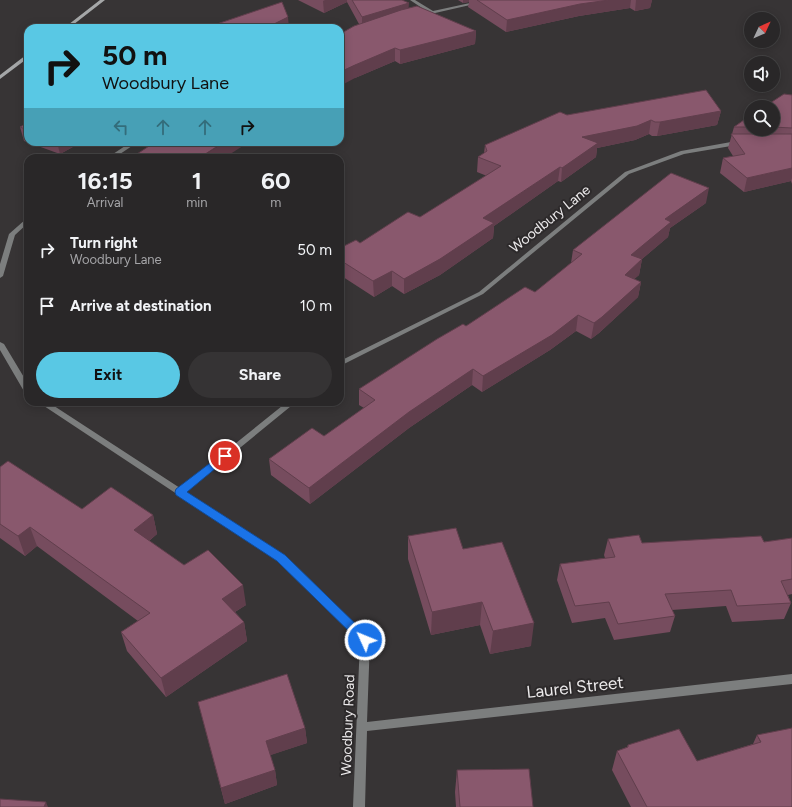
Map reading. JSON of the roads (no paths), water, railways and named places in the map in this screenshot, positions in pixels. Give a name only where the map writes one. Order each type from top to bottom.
[{"type":"street","points":[[71,24],[103,0]]},
{"type":"street","points":[[412,0],[432,13]]},
{"type":"street","points":[[419,16],[490,0]]},
{"type":"street","points":[[0,77],[24,59]]},
{"type":"street","name":"Woodbury Lane","points":[[344,362],[481,293],[627,172],[683,152],[731,144],[747,144]]},
{"type":"street","points":[[116,154],[129,146]]},
{"type":"street","points":[[0,276],[12,234],[24,224]]},
{"type":"street","points":[[0,344],[24,384]]},
{"type":"street","name":"Woodbury Road","points":[[48,406],[281,558],[365,640],[359,807]]},
{"type":"street","points":[[180,492],[287,406]]},
{"type":"street","name":"Laurel Street","points":[[362,727],[792,679]]}]
